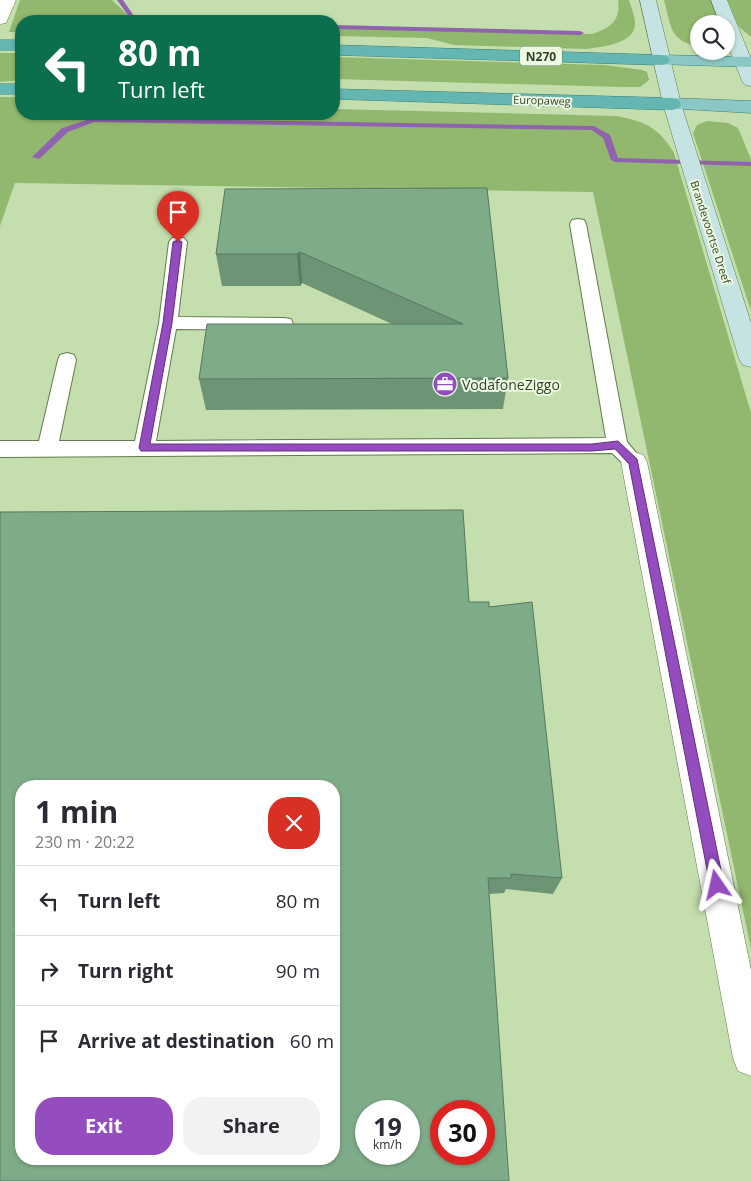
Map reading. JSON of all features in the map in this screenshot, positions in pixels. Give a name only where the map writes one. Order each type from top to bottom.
[{"type":"highway","points":[[0,45],[15,46]]},
{"type":"highway","name":"N270","points":[[340,50],[661,60]]},
{"type":"highway","points":[[0,89],[15,89]]},
{"type":"highway","name":"Europaweg","points":[[340,94],[672,104]]},
{"type":"main road","name":"Brandevoortse Dreef","points":[[648,0],[672,104],[751,359]]},
{"type":"main road","points":[[719,0],[747,62],[751,81]]},
{"type":"main road","name":"N270","points":[[661,60],[747,62]]},
{"type":"main road","name":"Europaweg","points":[[672,104],[751,108]]},
{"type":"street","points":[[0,18],[8,0]]},
{"type":"street","points":[[626,454],[751,1058]]},
{"type":"lane","points":[[0,449],[592,448],[626,454],[578,224]]},
{"type":"lane","points":[[144,448],[168,323],[178,242]]},
{"type":"lane","points":[[168,323],[301,324]]},
{"type":"lane","points":[[47,449],[67,360]]},
{"type":"green space","points":[[20,0],[112,0],[128,15],[15,15],[15,32],[9,32]]},
{"type":"green space","points":[[618,0],[629,0],[635,20],[634,30],[630,36],[617,43],[587,49],[454,45],[427,38],[340,36],[340,27],[592,34],[613,23],[618,13]]},
{"type":"green space","points":[[664,0],[715,0],[721,15],[690,15],[690,44],[682,41],[677,36],[670,24]]},
{"type":"green space","points":[[727,0],[751,0],[751,37],[739,27]]},
{"type":"green space","points":[[0,53],[15,53],[15,81],[0,82]]},
{"type":"green space","points":[[340,57],[605,65],[647,72],[649,80],[640,87],[340,79]]},
{"type":"green space","points":[[0,97],[15,97],[15,120],[340,120],[340,109],[616,116],[643,123],[663,137],[674,153],[751,413],[751,949],[593,192],[15,183],[0,226]]},
{"type":"green space","points":[[707,121],[728,123],[738,128],[751,159],[751,311],[693,133],[697,125]]},
{"type":"building","points":[[487,188],[508,378],[199,379],[207,324],[463,324],[300,252],[297,254],[216,254],[225,189]]},
{"type":"building","points":[[463,510],[469,602],[489,602],[489,607],[532,602],[562,878],[511,874],[511,878],[488,878],[509,1181],[0,1181],[0,512]]},
{"type":"waterway","points":[[120,0],[131,15]]},
{"type":"waterway","points":[[340,27],[580,33]]},
{"type":"waterway","points":[[36,157],[65,130],[93,120],[594,128],[607,137],[615,160],[751,164]]},
{"type":"place","name":"VodafoneZiggo","points":[[445,384]]},
{"type":"route","points":[[178,242],[168,323],[144,448],[592,448],[618,445],[634,462],[717,885]]}]
